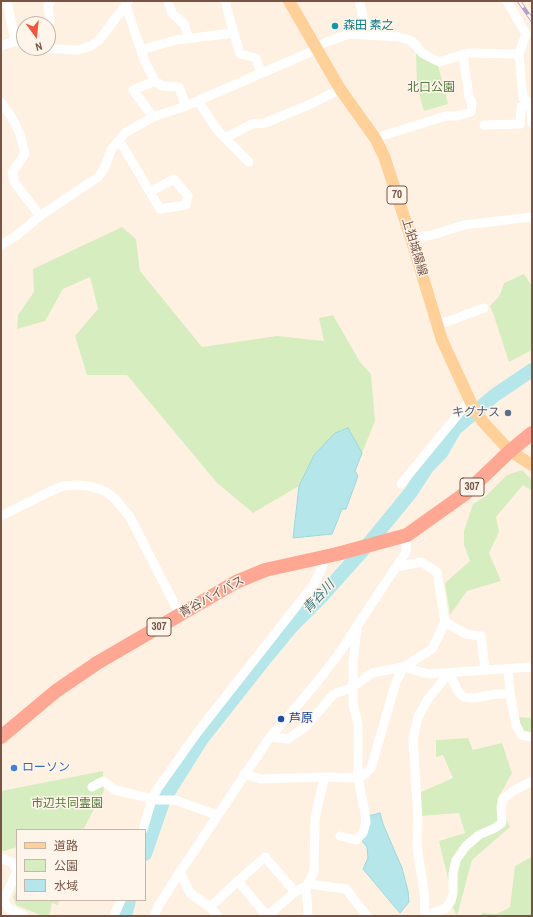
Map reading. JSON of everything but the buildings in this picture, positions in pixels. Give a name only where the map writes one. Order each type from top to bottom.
[{"type":"highway","name":"307","points":[[407,535],[466,493],[510,450],[532,433]]},
{"type":"highway","name":"青谷バイパス","points":[[1,737],[56,692],[97,663],[236,582],[265,570],[337,554],[407,535]]},
{"type":"main road","name":"上狛城陽線","points":[[289,1],[340,89],[375,138],[384,156],[442,340],[471,402],[483,422],[510,450],[532,465]]},
{"type":"street","points":[[1,46],[14,38],[7,1]]},
{"type":"street","points":[[49,16],[48,4],[52,1]]},
{"type":"street","points":[[168,1],[172,13],[184,24],[188,38]]},
{"type":"street","points":[[226,1],[240,54],[256,58],[261,73]]},
{"type":"street","points":[[359,1],[368,35]]},
{"type":"street","points":[[507,1],[526,34],[519,54],[523,98],[532,105]]},
{"type":"street","points":[[56,49],[79,50],[91,46],[100,39],[127,2]]},
{"type":"street","points":[[127,2],[145,62],[155,81],[162,86],[179,87],[186,106]]},
{"type":"street","points":[[141,50],[176,40],[234,33]]},
{"type":"street","points":[[1,245],[16,236],[40,216],[98,178],[105,167],[111,150],[125,133],[153,117],[198,101],[308,53],[324,43],[349,34],[399,37],[412,41],[422,53],[439,62],[468,53],[519,54]]},
{"type":"street","points":[[375,138],[446,116],[457,116],[471,112],[472,103],[469,97],[463,54]]},
{"type":"street","points":[[153,117],[133,90],[155,81]]},
{"type":"street","points":[[225,138],[252,124],[265,123],[313,103],[340,89]]},
{"type":"street","points":[[198,101],[218,130],[249,162]]},
{"type":"street","points":[[1,102],[12,118],[20,134],[25,154],[12,173],[15,182],[40,216]]},
{"type":"street","points":[[532,105],[532,123]]},
{"type":"street","points":[[484,125],[520,124],[521,107],[532,105]]},
{"type":"street","points":[[118,140],[151,191]]},
{"type":"street","points":[[411,238],[432,235],[464,225],[532,217]]},
{"type":"street","points":[[438,325],[484,308]]},
{"type":"street","points":[[401,484],[471,402]]},
{"type":"street","points":[[1,516],[63,486],[89,486],[105,491],[116,499],[130,517],[180,615]]},
{"type":"street","points":[[154,916],[159,905],[244,774],[270,737],[314,686],[341,651],[357,627],[406,552],[407,535]]},
{"type":"street","points":[[270,737],[288,739],[305,727],[334,694],[353,687],[372,673],[404,667],[432,649],[445,622],[437,572],[421,562],[396,567]]},
{"type":"street","points":[[143,829],[158,788],[197,733],[314,584],[323,566]]},
{"type":"street","points":[[445,622],[466,634],[481,636],[484,670]]},
{"type":"street","points":[[340,836],[356,840],[363,833],[366,822],[358,778],[358,724],[353,705],[353,663],[357,627]]},
{"type":"street","points":[[404,667],[428,674],[532,667]]},
{"type":"street","points":[[244,774],[260,779],[325,777],[358,778],[365,774],[370,768],[396,682],[404,667]]},
{"type":"street","points":[[508,669],[510,694],[516,725],[521,734],[532,737]]},
{"type":"street","points":[[449,673],[459,693],[464,697],[474,698],[496,694],[510,694]]},
{"type":"street","points":[[449,673],[428,699],[418,717],[413,738],[418,819],[417,847],[424,891],[425,915],[445,909],[452,901],[453,874],[456,860],[466,846],[479,835],[502,823],[501,807],[503,799],[512,791],[532,781]]},
{"type":"street","points":[[308,916],[307,885],[314,871],[315,819],[325,777]]},
{"type":"street","points":[[92,787],[103,781],[115,790],[154,799],[175,800],[217,815]]},
{"type":"street","points":[[210,907],[265,857],[295,892]]},
{"type":"street","points":[[1,858],[13,863],[16,870]]},
{"type":"street","points":[[180,872],[190,893],[210,907],[218,916]]},
{"type":"street","points":[[16,874],[4,899],[8,908],[24,916]]},
{"type":"street","points":[[238,881],[267,916],[295,892],[307,885],[346,889],[367,916]]},
{"type":"street","points":[[114,916],[121,901]]},
{"type":"green space","name":"北口公園","points":[[416,53],[438,65],[448,104],[424,111],[417,87]]},
{"type":"green space","points":[[122,227],[136,239],[140,271],[202,347],[277,336],[324,341],[319,318],[333,315],[360,362],[371,374],[375,421],[362,453],[348,428],[314,455],[299,486],[253,513],[217,483],[127,375],[87,375],[75,336],[98,309],[90,277],[63,289],[45,321],[17,329],[18,315],[34,292],[33,269]]},
{"type":"green space","points":[[524,274],[532,286],[532,350],[509,362],[490,306],[500,295],[504,283]]},
{"type":"green space","points":[[522,470],[532,480],[532,491],[523,485],[496,517],[499,532],[489,553],[501,581],[467,591],[450,615],[445,583],[470,561],[464,545],[464,531],[473,504],[486,496],[507,475]]},
{"type":"green space","points":[[517,717],[532,718],[532,733],[524,732]]},
{"type":"green space","points":[[468,738],[473,750],[502,743],[512,773],[497,800],[510,827],[472,860],[457,916],[448,898],[449,883],[439,841],[465,833],[459,813],[421,816],[419,793],[453,778],[443,755],[436,757],[436,740]]},
{"type":"green space","name":"市辺共同霊園","points":[[103,771],[104,791],[84,828],[16,829],[16,847],[4,851],[1,850],[1,791]]},
{"type":"green space","points":[[531,857],[532,916],[480,916],[483,913],[497,914],[510,907],[515,866]]},
{"type":"green space","points":[[16,891],[16,901],[59,901],[58,905],[52,903],[49,916],[43,916],[16,905],[13,897]]},
{"type":"water","points":[[348,428],[362,453],[355,471],[358,476],[346,509],[342,509],[332,534],[293,538],[299,486],[314,455],[335,433]]},
{"type":"water","points":[[380,813],[383,824],[402,868],[408,891],[409,902],[400,913],[363,869],[368,858],[367,847],[362,841],[367,832],[368,816]]},
{"type":"waterway","name":"青谷川","points":[[146,851],[164,799],[201,740],[264,660],[292,626],[321,597],[371,541],[411,492],[428,466],[441,453],[455,429],[495,395],[532,370]]},
{"type":"waterway","name":"青谷川","points":[[125,916],[129,901]]},
{"type":"railway","points":[[519,1],[532,20]]},
{"type":"place","name":"森田 素之","points":[[335,26]]},
{"type":"place","name":"キグナス","points":[[508,413]]},
{"type":"place","name":"芦原","points":[[281,719]]},
{"type":"place","name":"ローソン","points":[[14,768]]}]
